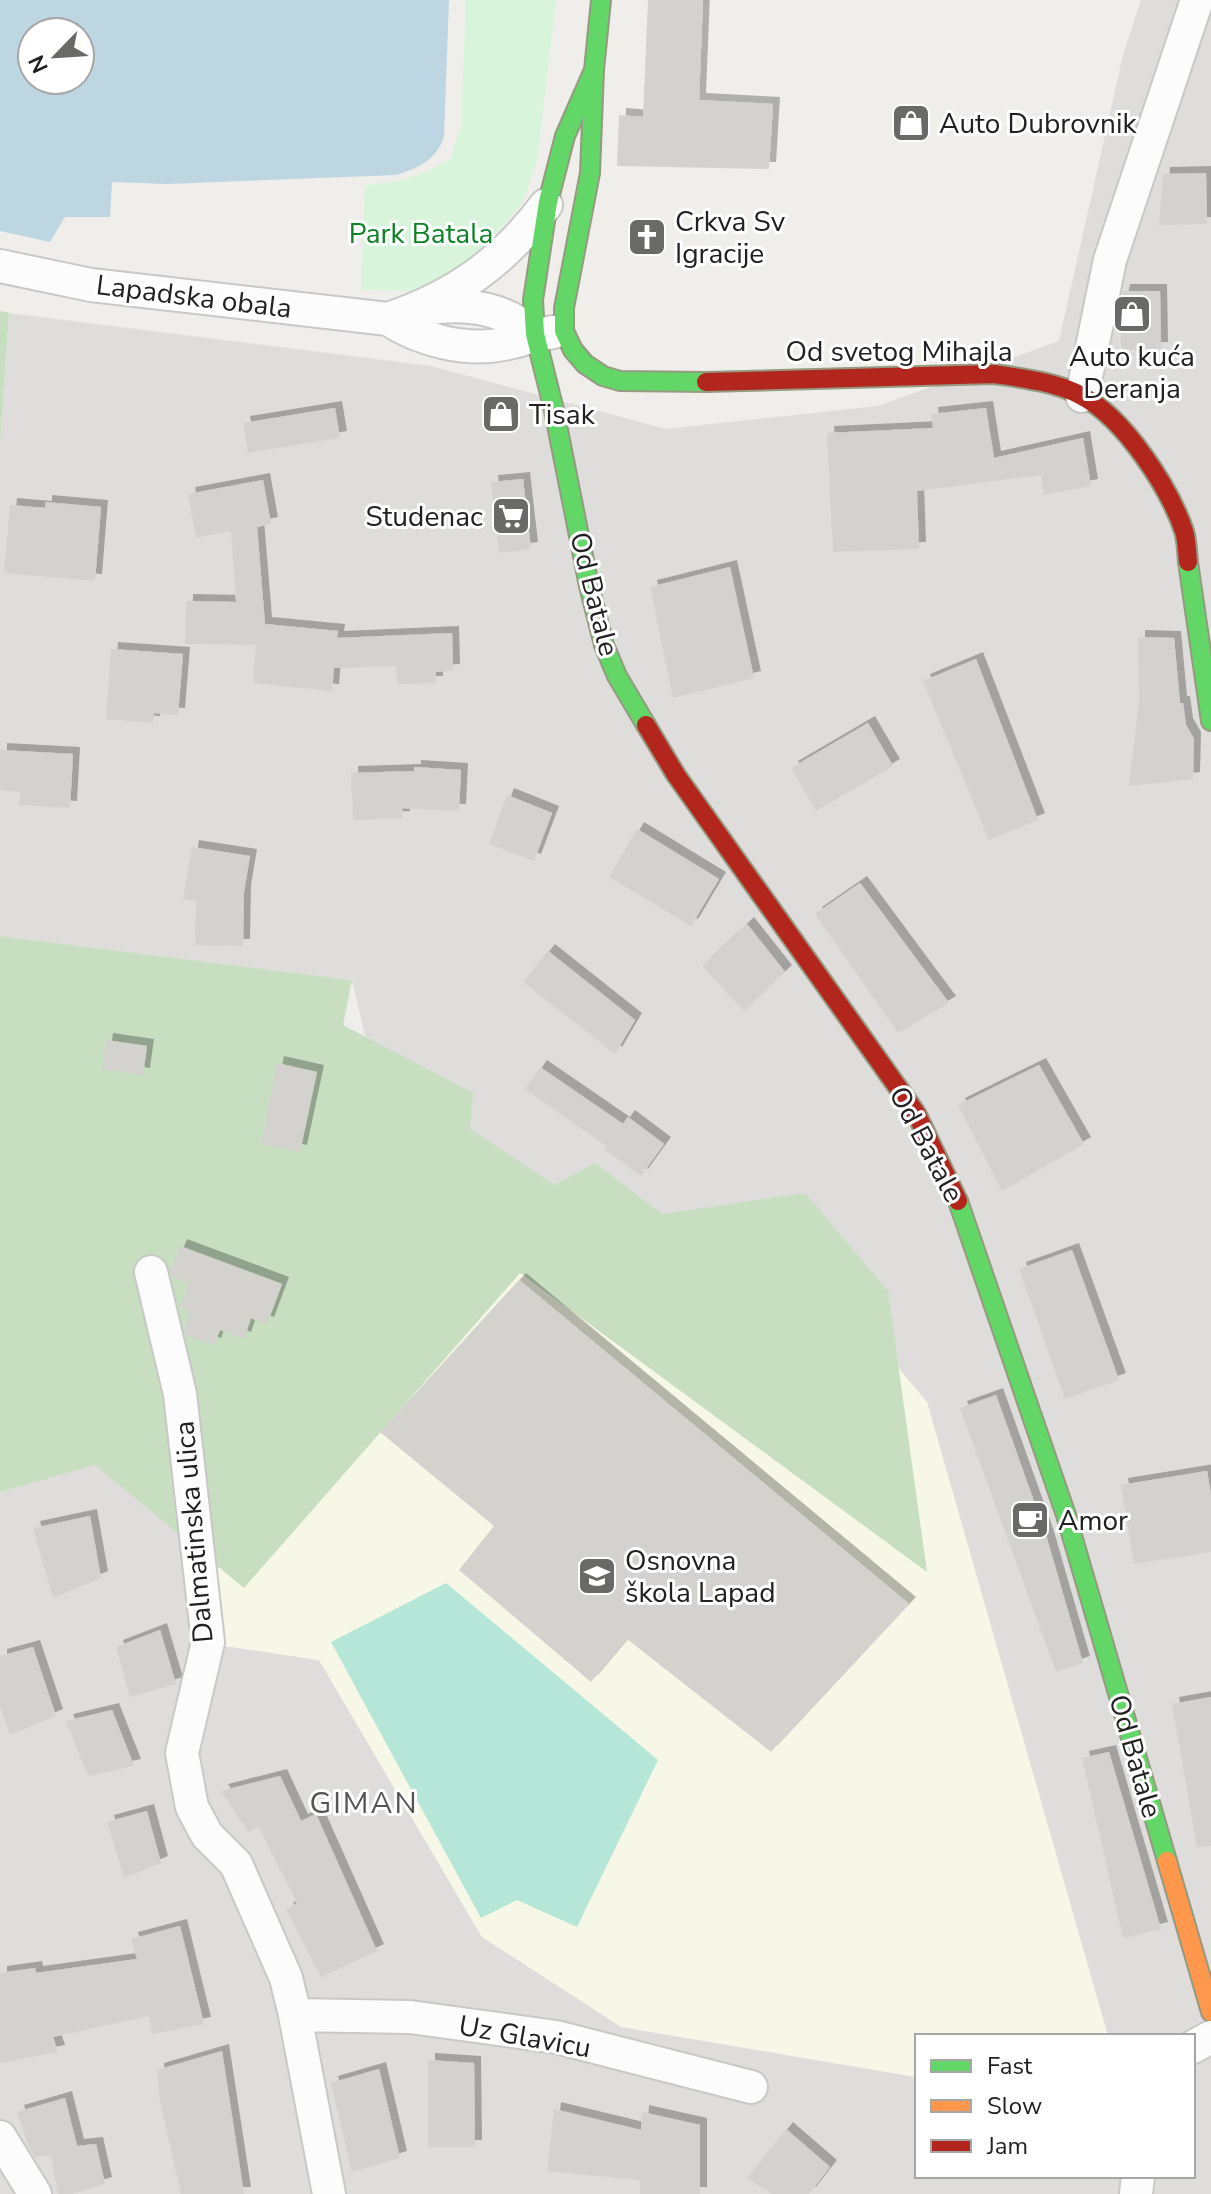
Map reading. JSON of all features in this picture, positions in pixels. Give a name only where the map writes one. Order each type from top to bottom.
[{"type":"main road","points":[[550,332],[566,296],[590,173],[594,70],[601,0]]},
{"type":"main road","points":[[550,332],[533,300],[536,267],[565,136],[594,70]]},
{"type":"main road","name":"Od svetog Mihajla","points":[[550,332],[585,364],[603,376],[620,381],[700,382],[993,374],[1032,380],[1082,396],[1114,420],[1139,448],[1184,532],[1211,721]]},
{"type":"main road","name":"Od Batale","points":[[550,332],[564,454],[589,586],[604,645],[617,676],[676,775],[916,1113],[954,1188],[1066,1515],[1211,2012]]},
{"type":"main road","points":[[594,394],[620,381]]},
{"type":"main road","points":[[564,454],[576,417]]},
{"type":"street","points":[[1082,396],[1110,260],[1197,0]]},
{"type":"street","points":[[403,314],[457,289],[503,256],[548,202]]},
{"type":"street","name":"Lapadska obala","points":[[0,266],[91,285],[403,314],[455,305],[490,309],[550,332]]},
{"type":"street","name":"Dalmatinska ulica","points":[[151,1272],[180,1394],[208,1642],[182,1753],[192,1807],[207,1835],[236,1864],[286,1978],[329,2194]]},
{"type":"street","name":"Uz Glavicu","points":[[295,2015],[410,2017],[556,2037],[751,2087]]},
{"type":"street","points":[[0,2137],[35,2194]]},
{"type":"shaded area","points":[[1141,0],[1211,0],[1211,2194],[0,2194],[0,1492],[95,1464],[210,1506],[225,1646],[319,1660],[482,1937],[785,2055],[915,2077],[915,2178],[1195,2178],[1195,2034],[1107,2034],[927,1402],[585,1208],[374,1075],[352,980],[0,936],[0,445],[9,313],[431,366],[666,429],[878,406],[1059,341],[1123,55]]},
{"type":"shaded area","name":"Osnovna škola Lapad","points":[[585,1208],[827,1283],[927,1402],[1107,2034],[915,2034],[915,2077],[621,2027],[482,1937],[319,1660],[225,1646],[198,1402]]},
{"type":"green space","name":"Park Batala","points":[[466,0],[556,0],[537,160],[523,202],[465,270],[419,291],[361,290],[365,185],[409,178],[450,159],[461,127]]},
{"type":"green space","points":[[0,311],[9,313],[0,445]]},
{"type":"green space","points":[[0,936],[352,980],[343,1025],[473,1093],[470,1129],[554,1185],[595,1163],[662,1214],[805,1193],[888,1291],[927,1572],[520,1273],[244,1588],[95,1465],[0,1492]]},
{"type":"green space","points":[[446,1583],[658,1760],[577,1927],[517,1900],[481,1918],[331,1642]]},
{"type":"water","points":[[0,0],[449,0],[444,137],[436,152],[419,166],[396,175],[167,184],[112,182],[110,217],[65,217],[50,242],[0,231]]},
{"type":"building","points":[[648,0],[703,0],[699,100],[773,104],[769,169],[617,166],[619,115],[643,117]]},
{"type":"building","points":[[1206,173],[1207,224],[1159,225],[1163,174]]},
{"type":"building","points":[[1123,291],[1160,291],[1161,349],[1121,350],[1120,307]]},
{"type":"building","points":[[335,408],[340,438],[248,453],[243,423]]},
{"type":"building","points":[[986,408],[994,458],[1083,438],[1091,486],[1044,495],[1041,475],[917,491],[919,549],[833,552],[827,433],[933,428],[931,414]]},
{"type":"building","name":"Studenac","points":[[523,479],[531,549],[499,553],[491,482]]},
{"type":"building","points":[[263,480],[271,524],[257,527],[265,624],[338,631],[337,638],[452,633],[453,671],[436,672],[436,683],[397,684],[396,666],[334,668],[332,691],[253,683],[256,645],[185,644],[186,601],[236,602],[231,531],[196,538],[188,494]]},
{"type":"building","points":[[45,502],[101,507],[95,581],[4,573],[10,505],[45,508]]},
{"type":"building","points":[[730,567],[754,678],[673,698],[650,587]]},
{"type":"building","points":[[1138,637],[1174,638],[1180,703],[1183,703],[1186,725],[1194,739],[1193,779],[1129,786],[1139,700]]},
{"type":"building","points":[[111,649],[183,654],[178,715],[154,713],[153,723],[106,719]]},
{"type":"building","points":[[976,659],[1038,820],[989,840],[923,681]]},
{"type":"building","points":[[868,723],[893,766],[816,811],[791,768]]},
{"type":"building","points":[[0,750],[73,754],[70,808],[19,805],[20,792],[0,790]]},
{"type":"building","points":[[414,767],[461,770],[459,811],[402,808],[403,818],[353,820],[351,773],[414,771]]},
{"type":"building","points":[[507,795],[552,813],[534,861],[489,844]]},
{"type":"building","points":[[637,829],[719,879],[691,926],[609,877]]},
{"type":"building","points":[[192,847],[250,856],[244,892],[243,946],[195,945],[196,901],[183,899]]},
{"type":"building","points":[[860,883],[949,1003],[898,1033],[815,914]]},
{"type":"building","points":[[747,924],[785,972],[744,1011],[702,966]]},
{"type":"building","points":[[548,951],[635,1020],[615,1054],[523,982]]},
{"type":"building","points":[[106,1040],[147,1046],[143,1075],[102,1069]]},
{"type":"building","points":[[277,1063],[317,1072],[300,1152],[261,1144]]},
{"type":"building","points":[[1039,1065],[1084,1144],[1002,1191],[958,1105]]},
{"type":"building","points":[[540,1067],[623,1124],[628,1117],[664,1144],[641,1176],[604,1149],[606,1146],[525,1089]]},
{"type":"building","points":[[180,1246],[282,1284],[267,1324],[251,1318],[244,1339],[220,1330],[214,1345],[185,1335],[190,1311],[180,1307],[189,1284],[172,1277],[170,1271]]},
{"type":"building","points":[[1072,1250],[1119,1380],[1065,1399],[1019,1269]]},
{"type":"building","points":[[519,1280],[909,1604],[771,1752],[627,1639],[591,1682],[459,1570],[494,1526],[380,1432]]},
{"type":"building","points":[[996,1395],[1046,1535],[1083,1663],[1056,1672],[960,1408]]},
{"type":"building","points":[[1207,1471],[1211,1495],[1211,1552],[1134,1564],[1121,1485]]},
{"type":"building","points":[[90,1516],[101,1578],[53,1598],[33,1528]]},
{"type":"building","points":[[160,1630],[176,1684],[130,1697],[116,1647]]},
{"type":"building","points":[[33,1647],[56,1716],[10,1735],[0,1706],[0,1656]]},
{"type":"building","points":[[1211,1697],[1211,1846],[1197,1847],[1172,1704]]},
{"type":"building","points":[[112,1710],[134,1766],[88,1776],[66,1721]]},
{"type":"building","points":[[1109,1752],[1161,1929],[1123,1938],[1082,1758]]},
{"type":"building","points":[[280,1776],[301,1821],[316,1814],[377,1951],[321,1977],[286,1910],[297,1903],[258,1826],[248,1832],[221,1791]]},
{"type":"building","points":[[147,1811],[161,1863],[124,1878],[107,1822]]},
{"type":"building","points":[[180,1926],[204,2024],[152,2034],[149,2016],[53,2037],[58,2052],[0,2063],[0,1973],[35,1968],[36,1973],[137,1959],[131,1939]]},
{"type":"building","points":[[222,2051],[244,2194],[181,2194],[160,2101],[157,2070]]},
{"type":"building","points":[[428,2060],[474,2063],[475,2147],[428,2147]]},
{"type":"building","points":[[379,2069],[400,2158],[352,2172],[331,2083]]},
{"type":"building","points":[[65,2098],[77,2146],[96,2144],[105,2184],[72,2194],[58,2194],[51,2155],[35,2157],[17,2112]]},
{"type":"building","points":[[554,2109],[641,2130],[642,2112],[700,2125],[700,2194],[640,2194],[640,2180],[547,2171]]},
{"type":"building","points":[[786,2129],[830,2167],[809,2194],[772,2194],[747,2178]]},
{"type":"traffic: fast","points":[[601,0],[594,70],[590,173],[564,308],[564,331],[573,350],[585,364],[603,376],[620,381],[706,382]]},
{"type":"traffic: fast","points":[[594,70],[565,136],[548,202],[533,300],[535,334],[604,645],[617,676],[646,725]]},
{"type":"traffic: fast","points":[[1188,562],[1211,721]]},
{"type":"traffic: fast","points":[[958,1201],[1066,1515],[1167,1861]]},
{"type":"traffic: slow","points":[[1167,1861],[1211,2012]]},
{"type":"traffic: jam","points":[[706,382],[993,374],[1039,381],[1072,391],[1098,406],[1114,420],[1143,455],[1177,513],[1185,535],[1188,562]]},
{"type":"traffic: jam","points":[[646,725],[676,775],[916,1113],[958,1201]]},
{"type":"place","name":"Auto Dubrovnik","points":[[911,123]]},
{"type":"place","name":"Crkva Sv Igracije","points":[[647,237]]},
{"type":"place","name":"Auto kuća Deranja","points":[[1132,314]]},
{"type":"place","name":"Tisak","points":[[501,414]]},
{"type":"place","name":"Studenac","points":[[511,516]]},
{"type":"place","name":"Amor","points":[[1030,1520]]},
{"type":"place","name":"Osnovna škola Lapad","points":[[597,1576]]},
{"type":"district","name":"GIMAN","points":[[364,1803]]}]
